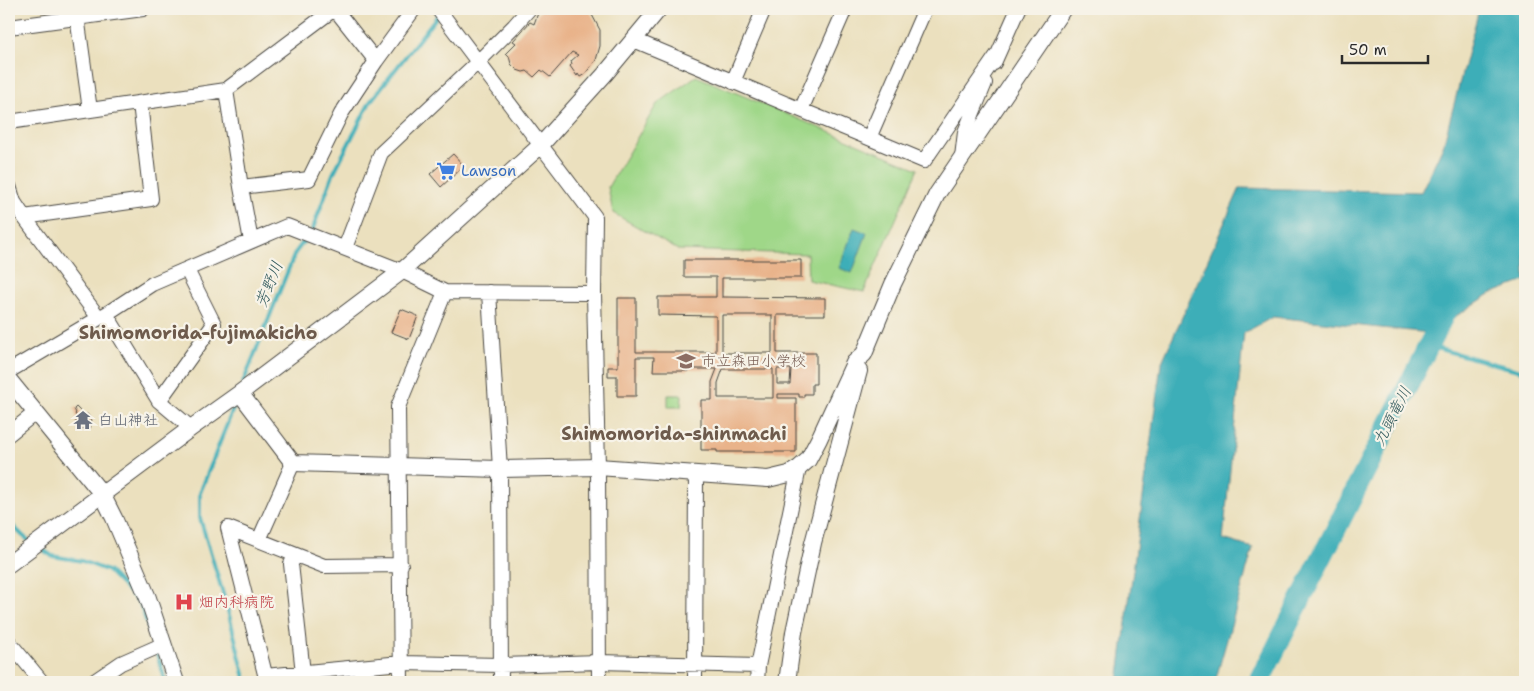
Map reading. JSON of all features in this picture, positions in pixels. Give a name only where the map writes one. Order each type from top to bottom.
[{"type":"street","points":[[9,27],[76,13],[143,9]]},
{"type":"street","points":[[9,122],[226,90],[335,9],[376,61]]},
{"type":"street","points":[[241,187],[309,179],[341,114],[376,61],[414,9]]},
{"type":"street","points":[[438,9],[595,216],[598,682]]},
{"type":"street","points":[[345,248],[380,153],[479,61],[529,9]]},
{"type":"street","points":[[9,564],[402,271],[542,145],[659,9]]},
{"type":"street","points":[[733,82],[764,9]]},
{"type":"street","points":[[801,110],[845,9]]},
{"type":"street","points":[[869,138],[925,9]]},
{"type":"street","points":[[962,158],[965,132],[1018,9]]},
{"type":"street","points":[[787,682],[794,632],[814,543],[864,354],[893,284],[938,194],[1063,9]]},
{"type":"street","points":[[76,13],[90,110]]},
{"type":"street","points":[[634,40],[924,161],[998,55]]},
{"type":"street","points":[[226,90],[251,241]]},
{"type":"street","points":[[24,217],[151,199],[140,103]]},
{"type":"street","points":[[9,186],[12,204],[103,316],[159,401],[191,428]]},
{"type":"street","points":[[9,371],[103,316],[152,284],[287,226],[402,271],[445,292],[594,293]]},
{"type":"street","points":[[159,401],[214,324],[187,270]]},
{"type":"street","points":[[401,682],[398,407],[445,292]]},
{"type":"street","points":[[489,292],[500,470],[500,682]]},
{"type":"street","points":[[293,463],[500,470],[598,467],[768,479],[789,474],[808,460],[854,363],[864,354]]},
{"type":"street","points":[[11,386],[36,412],[102,494],[148,598],[176,682]]},
{"type":"street","points":[[240,393],[293,463]]},
{"type":"street","points":[[9,434],[36,412]]},
{"type":"street","points":[[259,540],[293,463]]},
{"type":"street","points":[[757,682],[758,666],[799,468]]},
{"type":"street","points":[[695,682],[696,474]]},
{"type":"street","points":[[401,565],[324,566],[228,528],[266,679],[303,672],[401,663],[501,665],[599,662],[758,666]]},
{"type":"street","points":[[295,554],[290,564],[303,672]]},
{"type":"street","points":[[9,642],[35,680]]},
{"type":"street","points":[[93,682],[121,663],[164,644]]},
{"type":"green space","points":[[696,76],[918,169],[864,292],[808,280],[807,254],[678,250],[613,213],[608,187],[657,104]]},
{"type":"green space","points":[[668,395],[682,395],[681,407],[668,407]]},
{"type":"water","points":[[1479,9],[1525,9],[1525,281],[1490,294],[1430,333],[1273,317],[1244,333],[1223,539],[1253,548],[1215,682],[1118,682],[1161,364],[1240,188],[1421,192],[1443,146]]},
{"type":"water","points":[[854,228],[867,233],[852,273],[839,268]]},
{"type":"building","points":[[544,9],[585,9],[591,13],[600,30],[600,46],[596,60],[585,74],[580,77],[578,74],[577,76],[570,66],[572,64],[571,61],[578,55],[572,52],[550,77],[541,70],[534,77],[527,71],[517,70],[511,64],[506,53],[516,43],[513,41],[530,22],[534,24],[538,13]]},
{"type":"building","points":[[453,154],[464,166],[441,187],[430,174]]},
{"type":"building","points":[[684,260],[801,260],[801,278],[722,278],[722,297],[825,298],[825,315],[777,315],[777,353],[816,353],[816,384],[812,384],[812,394],[804,394],[804,397],[799,397],[799,394],[778,394],[778,398],[796,398],[796,452],[717,452],[717,450],[701,450],[701,400],[712,400],[712,382],[717,369],[653,371],[654,357],[636,357],[636,396],[617,396],[617,376],[608,376],[608,367],[618,367],[618,298],[636,298],[636,352],[716,352],[716,316],[658,315],[658,297],[716,297],[716,277],[684,277]],"holes":[[[722,315],[772,315],[772,353],[722,353]],[[723,369],[773,369],[773,398],[718,398],[718,383]],[[777,369],[791,369],[790,384],[777,384]]]},
{"type":"building","points":[[401,309],[418,316],[409,339],[391,332]]},
{"type":"building","points":[[76,407],[84,415],[87,414],[92,421],[89,424],[91,427],[86,431],[75,420],[78,418],[74,409]]},
{"type":"waterway","name":"芳野川","points":[[312,231],[333,174],[370,102],[438,15]]},
{"type":"waterway","name":"芳野川","points":[[243,383],[295,253],[307,237]]},
{"type":"waterway","name":"九頭竜川","points":[[1259,682],[1450,303]]},
{"type":"waterway","points":[[1428,346],[1525,372]]},
{"type":"waterway","name":"芳野川","points":[[235,404],[200,493],[200,518],[227,607],[246,682]]},
{"type":"waterway","points":[[9,522],[31,542]]},
{"type":"waterway","points":[[39,547],[52,556],[82,561],[108,571],[140,603],[154,644]]},
{"type":"waterway","points":[[156,651],[166,682]]},
{"type":"place","name":"Lawson","points":[[446,171]]},
{"type":"place","name":"市立森田小学校","points":[[686,361]]},
{"type":"place","name":"白山神社","points":[[83,420]]},
{"type":"place","name":"畑内科病院","points":[[184,602]]},
{"type":"district","name":"Shimomorida-fujimakicho","points":[[198,333]]},
{"type":"district","name":"Shimomorida-shinmachi","points":[[674,434]]}]
